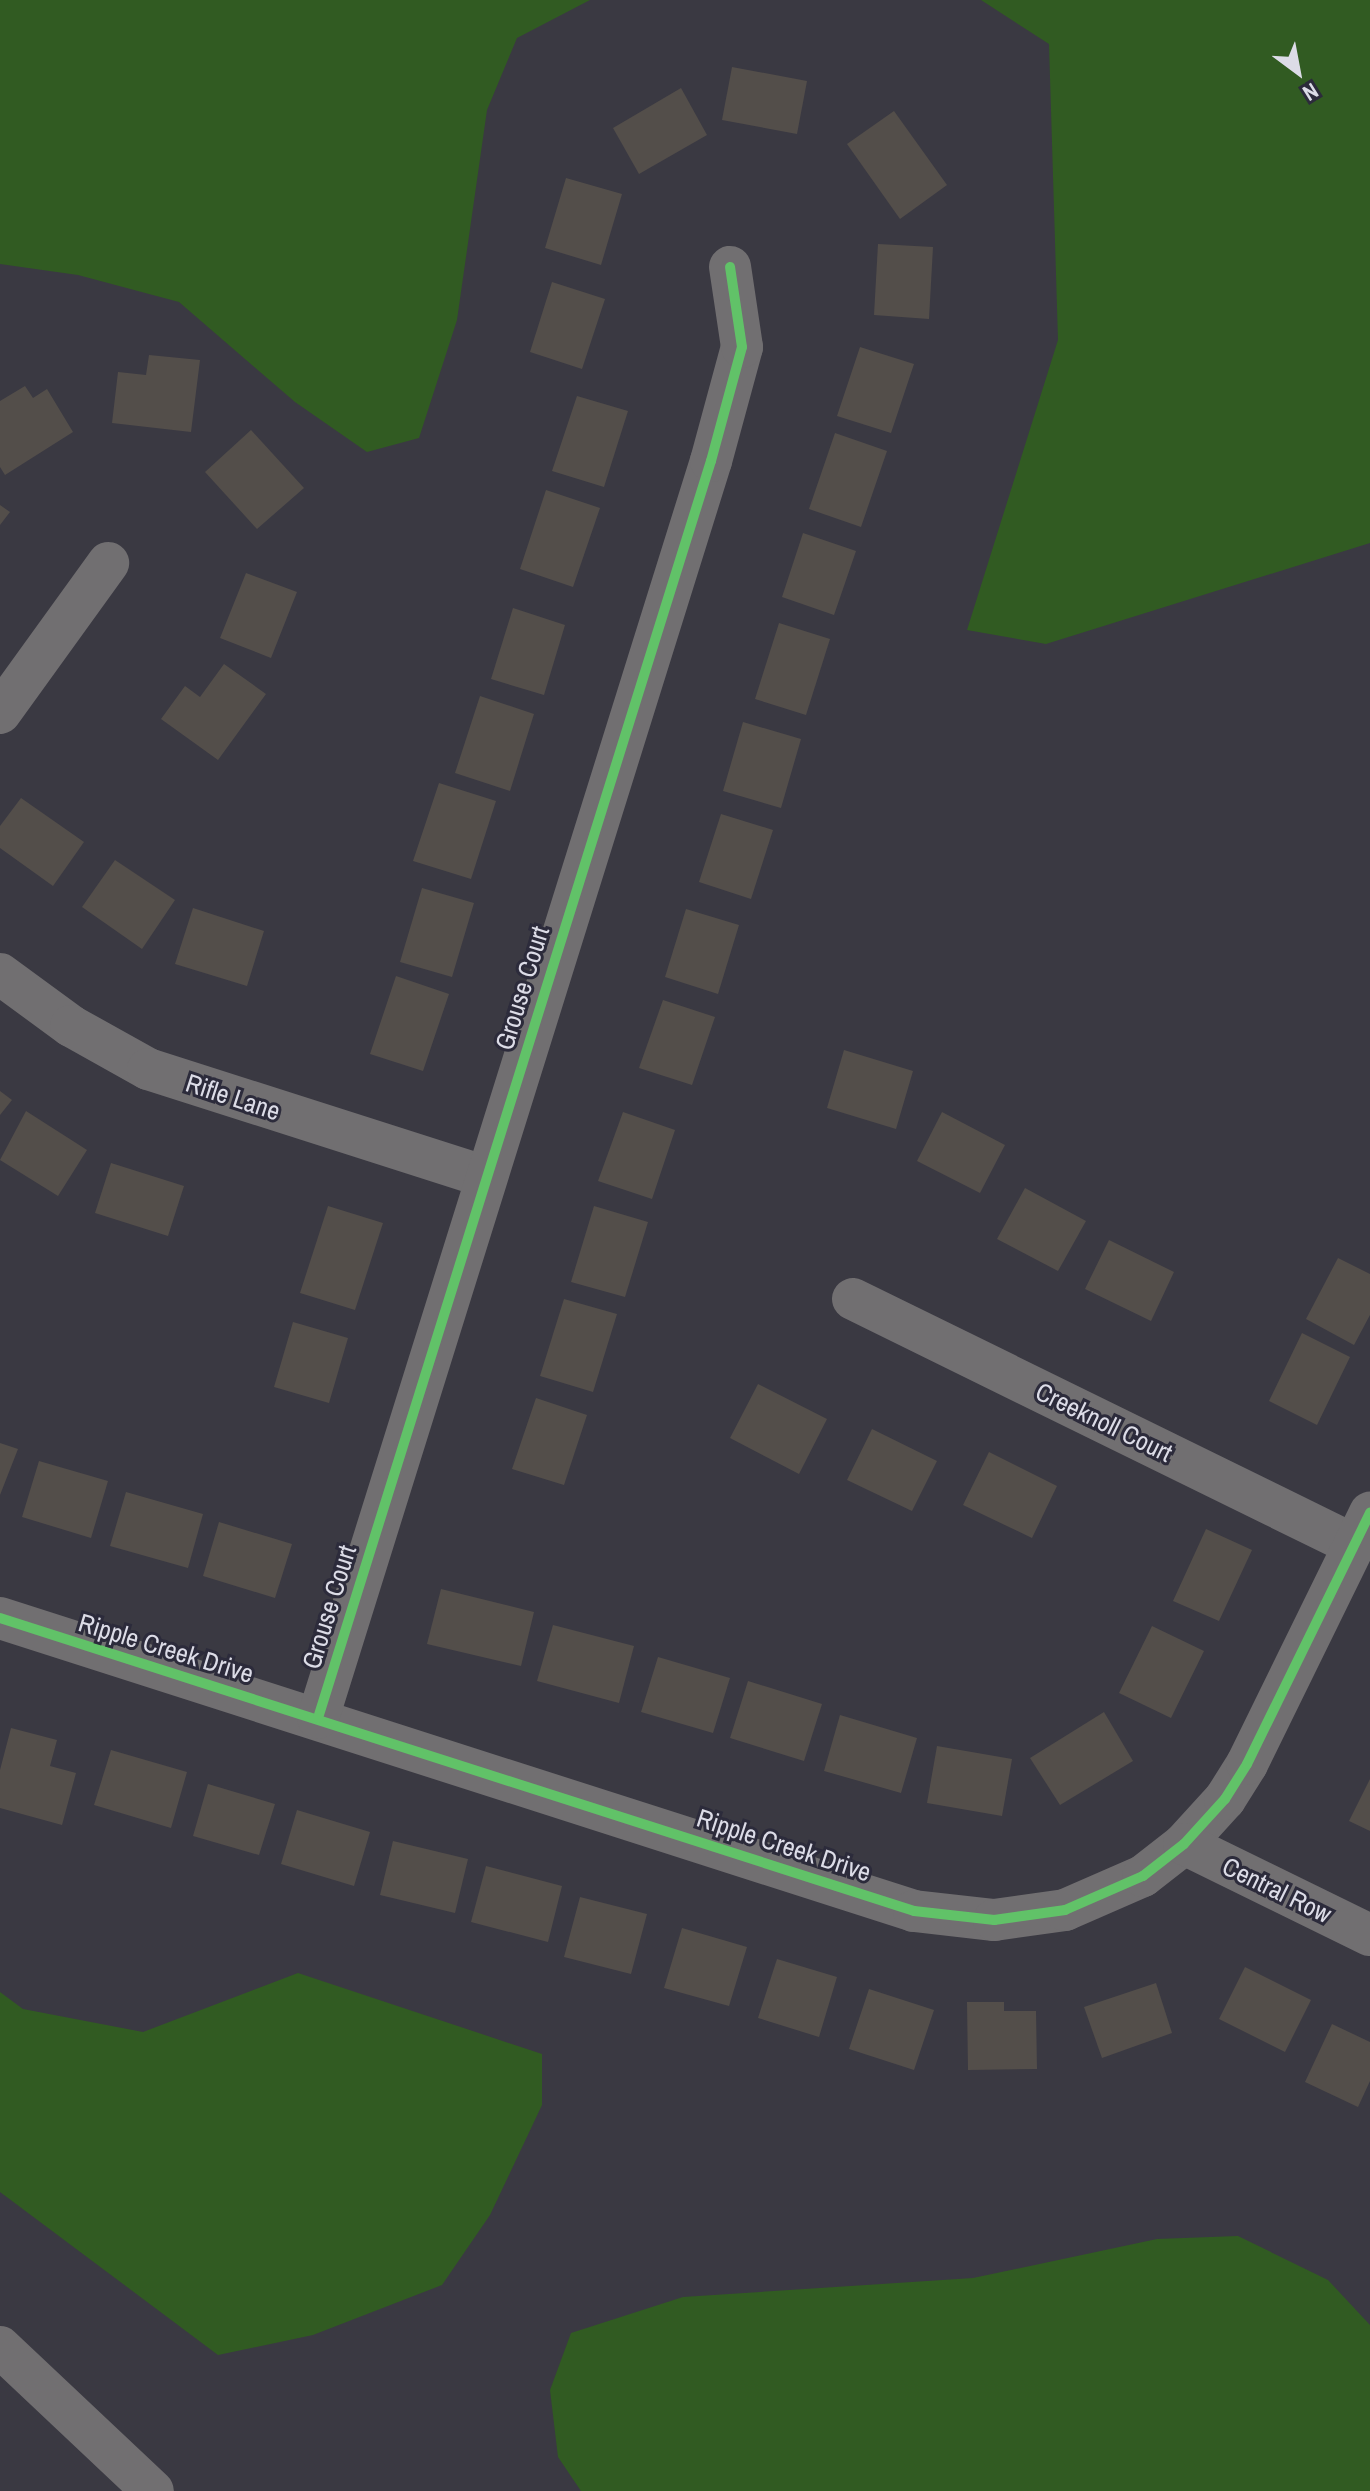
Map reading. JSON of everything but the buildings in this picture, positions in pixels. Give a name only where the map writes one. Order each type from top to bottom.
[{"type":"street","name":"Grouse Court","points":[[318,1718],[742,347],[730,267]]},
{"type":"street","points":[[0,713],[108,563]]},
{"type":"street","name":"Rifle Lane","points":[[0,974],[71,1026],[148,1069],[486,1177]]},
{"type":"street","name":"Creeknoll Court","points":[[853,1299],[1362,1529]]},
{"type":"street","name":"Ripple Creek Drive","points":[[0,1618],[914,1911],[951,1918],[994,1920],[1065,1910],[1143,1876],[1184,1844],[1225,1799],[1247,1764],[1362,1529]]},
{"type":"street","name":"Central Row","points":[[1184,1844],[1370,1935]]},
{"type":"street","points":[[0,2347],[153,2491]]},
{"type":"green space","points":[[0,0],[590,0],[517,38],[487,110],[457,320],[419,438],[367,452],[295,402],[179,302],[78,275],[0,264]]},
{"type":"green space","points":[[981,0],[1370,0],[1370,543],[1046,644],[967,630],[1058,340],[1049,44]]},
{"type":"green space","points":[[298,1973],[542,2054],[542,2105],[490,2215],[442,2285],[313,2335],[218,2355],[0,2192],[0,1992],[23,2009],[143,2032]]},
{"type":"green space","points":[[1238,2236],[1328,2280],[1370,2325],[1370,2491],[581,2491],[558,2457],[550,2390],[571,2333],[683,2297],[973,2278],[1157,2239]]},
{"type":"cycle path","points":[[318,1718],[711,461],[742,347],[730,267]]},
{"type":"cycle path","points":[[0,1618],[914,1911],[994,1920],[1065,1910],[1143,1876],[1184,1844],[1225,1799],[1247,1764],[1370,1513]]}]
